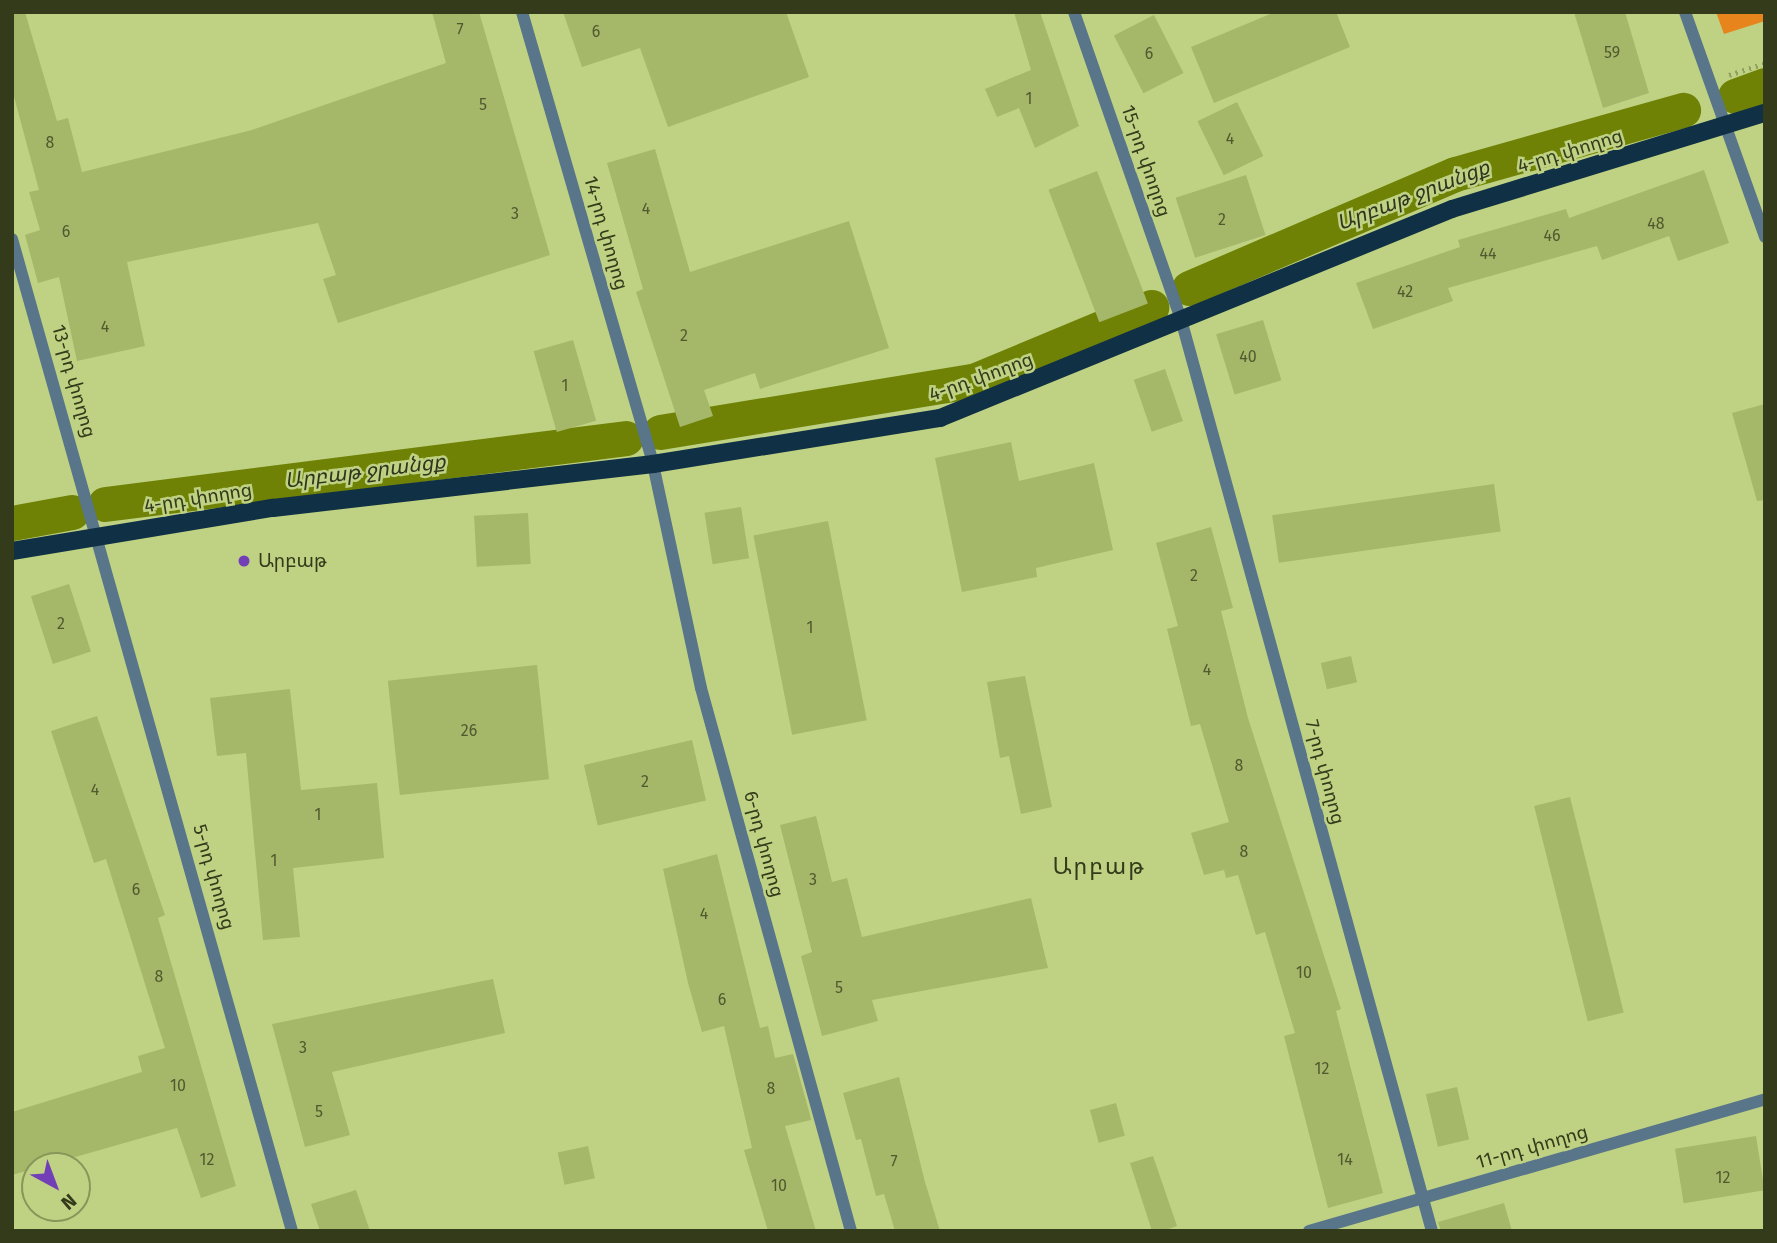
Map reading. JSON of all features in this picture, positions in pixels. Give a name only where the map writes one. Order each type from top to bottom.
[{"type":"main road","name":"4-րդ փողոց","points":[[12,551],[99,534],[653,464],[940,418],[1182,323],[1452,209],[1765,113]]},
{"type":"street","name":"14-րդ փողոց","points":[[522,12],[653,464]]},
{"type":"street","name":"15-րդ փողոց","points":[[1074,12],[1182,323]]},
{"type":"street","points":[[1685,12],[1765,237]]},
{"type":"street","name":"13-րդ փողոց","points":[[12,239],[99,534]]},
{"type":"street","name":"7-րդ փողոց","points":[[1182,323],[1432,1231]]},
{"type":"street","name":"6-րդ փողոց","points":[[653,464],[701,688],[851,1231]]},
{"type":"street","name":"5-րդ փողոց","points":[[99,534],[292,1231]]},
{"type":"street","name":"11-րդ փողոց","points":[[1309,1231],[1765,1099]]},
{"type":"path","points":[[1709,82],[1765,63]]},
{"type":"shaded area","points":[[1716,12],[1765,12],[1765,21],[1724,34]]},
{"type":"building","points":[[12,12],[25,12],[57,121],[68,118],[82,172],[252,130],[446,63],[432,12],[479,12],[550,255],[338,323],[323,279],[336,275],[318,223],[127,262],[145,346],[77,361],[59,277],[38,283],[25,235],[40,230],[29,192],[39,190],[12,89]]},
{"type":"building","points":[[563,12],[786,12],[809,77],[668,127],[640,48],[582,67]]},
{"type":"building","points":[[1014,12],[1040,12],[1079,126],[1035,148],[1019,108],[997,117],[985,89],[1031,70]]},
{"type":"building","points":[[1275,12],[1336,12],[1350,47],[1214,103],[1191,47]]},
{"type":"building","points":[[1574,12],[1625,12],[1649,93],[1603,108]]},
{"type":"building","points":[[1154,15],[1184,73],[1143,93],[1114,35]]},
{"type":"building","points":[[1237,102],[1263,156],[1224,175],[1197,121]]},
{"type":"building","points":[[655,149],[690,272],[849,221],[889,348],[760,389],[755,373],[704,390],[713,416],[680,427],[636,292],[643,289],[607,163]]},
{"type":"building","points":[[1704,170],[1729,243],[1678,261],[1669,236],[1602,260],[1597,246],[1448,288],[1453,301],[1373,329],[1356,283],[1460,247],[1458,240],[1566,209],[1569,218]]},
{"type":"building","points":[[1097,171],[1148,304],[1099,322],[1048,190]]},
{"type":"building","points":[[1246,175],[1265,235],[1195,258],[1176,198]]},
{"type":"building","points":[[1263,320],[1281,380],[1235,395],[1216,334]]},
{"type":"building","points":[[573,340],[596,421],[557,432],[534,351]]},
{"type":"building","points":[[1165,369],[1183,421],[1152,432],[1134,380]]},
{"type":"building","points":[[1765,404],[1765,500],[1757,501],[1732,413]]},
{"type":"building","points":[[1011,442],[1019,481],[1094,463],[1113,550],[1036,568],[1037,577],[962,592],[935,458]]},
{"type":"building","points":[[1494,484],[1501,532],[1279,563],[1272,515]]},
{"type":"building","points":[[741,507],[749,558],[713,564],[704,513]]},
{"type":"building","points":[[528,513],[531,564],[477,567],[474,516]]},
{"type":"building","points":[[828,521],[867,720],[792,735],[753,536]]},
{"type":"building","points":[[1211,527],[1233,608],[1221,611],[1248,718],[1341,1009],[1336,1011],[1383,1193],[1328,1208],[1284,1036],[1295,1033],[1265,932],[1256,935],[1238,875],[1226,878],[1224,870],[1204,875],[1191,833],[1229,822],[1200,724],[1191,726],[1167,629],[1178,626],[1156,543]]},
{"type":"building","points":[[69,584],[91,652],[53,664],[31,596]]},
{"type":"building","points":[[1351,656],[1357,682],[1327,689],[1321,663]]},
{"type":"building","points":[[537,665],[549,779],[400,795],[388,681]]},
{"type":"building","points":[[1025,676],[1052,807],[1021,814],[1009,756],[1000,758],[987,682]]},
{"type":"building","points":[[290,689],[301,790],[377,783],[384,858],[293,868],[300,937],[263,940],[246,753],[217,756],[210,698]]},
{"type":"building","points":[[97,716],[165,915],[158,918],[236,1186],[201,1198],[177,1128],[91,1152],[21,1152],[21,1172],[12,1175],[12,1112],[142,1072],[138,1056],[165,1048],[106,859],[94,863],[51,731]]},
{"type":"building","points":[[692,740],[706,800],[598,825],[584,765]]},
{"type":"building","points":[[1570,797],[1624,1012],[1588,1021],[1534,806]]},
{"type":"building","points":[[816,816],[832,882],[847,878],[862,937],[1031,898],[1048,968],[872,1000],[878,1021],[822,1036],[801,956],[812,952],[780,825]]},
{"type":"building","points":[[717,854],[760,1028],[768,1026],[775,1058],[793,1054],[810,1115],[811,1120],[785,1126],[816,1231],[768,1231],[744,1150],[752,1148],[724,1026],[702,1032],[688,983],[663,869]]},
{"type":"building","points":[[493,979],[505,1033],[332,1072],[350,1135],[305,1147],[272,1024]]},
{"type":"building","points":[[899,1077],[940,1231],[895,1231],[884,1194],[876,1196],[861,1139],[856,1140],[843,1093]]},
{"type":"building","points":[[1457,1087],[1469,1140],[1438,1147],[1426,1094]]},
{"type":"building","points":[[1116,1103],[1125,1136],[1099,1143],[1090,1110]]},
{"type":"building","points":[[1756,1136],[1765,1190],[1684,1203],[1675,1149]]},
{"type":"building","points":[[588,1146],[595,1178],[565,1185],[558,1152]]},
{"type":"building","points":[[1153,1156],[1177,1226],[1163,1231],[1152,1231],[1130,1163]]},
{"type":"building","points":[[356,1190],[370,1231],[320,1231],[311,1204]]},
{"type":"building","points":[[1504,1203],[1512,1231],[1441,1231],[1438,1222]]},
{"type":"waterway","name":"Արբաթ ջրանցք","points":[[1735,96],[1765,85]]},
{"type":"waterway","name":"Արբաթ ջրանցք","points":[[1189,288],[1455,174],[1683,110]]},
{"type":"waterway","name":"Արբաթ ջրանցք","points":[[660,432],[976,380],[1151,307]]},
{"type":"waterway","name":"Արբաթ ջրանցք","points":[[105,504],[626,438]]},
{"type":"waterway","name":"Արբաթ ջրանցք","points":[[12,523],[72,512]]},
{"type":"place","name":"Արբաթ","points":[[244,561]]},
{"type":"district","name":"Արբաթ","points":[[1099,866]]}]
